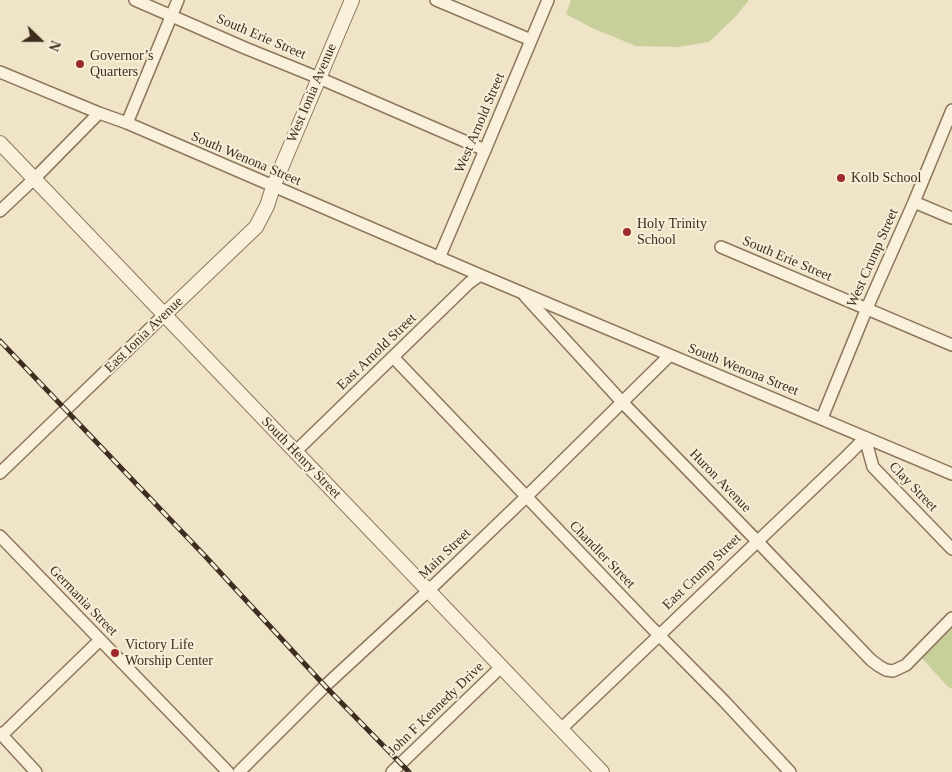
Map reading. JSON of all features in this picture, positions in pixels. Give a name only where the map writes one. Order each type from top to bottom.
[{"type":"street","name":"South Erie Street","points":[[135,0],[485,150]]},
{"type":"street","points":[[126,124],[178,0]]},
{"type":"street","name":"West Ionia Avenue","points":[[273,187],[352,0]]},
{"type":"street","points":[[436,0],[531,40]]},
{"type":"street","name":"West Arnold Street","points":[[439,258],[548,0]]},
{"type":"street","name":"South Wenona Street","points":[[0,72],[952,474]]},
{"type":"street","name":"West Crump Street","points":[[822,418],[952,110]]},
{"type":"street","points":[[0,211],[99,113]]},
{"type":"street","name":"South Henry Street","points":[[0,143],[602,772]]},
{"type":"street","name":"East Ionia Avenue","points":[[0,473],[256,227],[267,206],[273,187]]},
{"type":"street","points":[[914,202],[952,218]]},
{"type":"street","name":"South Erie Street","points":[[721,247],[952,345]]},
{"type":"street","name":"East Arnold Street","points":[[295,452],[469,283],[480,275]]},
{"type":"street","name":"Huron Avenue","points":[[522,293],[623,403],[871,660],[886,670],[899,669],[906,665],[952,618]]},
{"type":"street","name":"Main Street","points":[[239,772],[325,686],[526,497],[669,356]]},
{"type":"street","name":"Chandler Street","points":[[393,357],[658,635],[725,702],[789,772]]},
{"type":"street","name":"East Crump Street","points":[[561,729],[864,438]]},
{"type":"street","name":"Clay Street","points":[[864,438],[873,466],[952,549]]},
{"type":"street","name":"Germania Street","points":[[0,536],[228,772]]},
{"type":"street","points":[[36,772],[1,734],[100,640]]},
{"type":"street","name":"John F Kennedy Drive","points":[[392,772],[501,667]]},
{"type":"green space","points":[[571,0],[749,0],[736,16],[709,42],[678,47],[636,46],[592,28],[566,14]]},
{"type":"green space","points":[[952,626],[952,689],[947,686],[920,656]]},
{"type":"railway","points":[[0,341],[205,556],[325,686],[409,772]]},
{"type":"place","name":"Governor’s Quarters","points":[[80,64]]},
{"type":"place","name":"Kolb School","points":[[841,178]]},
{"type":"place","name":"Holy Trinity School","points":[[627,232]]},
{"type":"place","name":"Victory Life Worship Center","points":[[115,653]]}]
